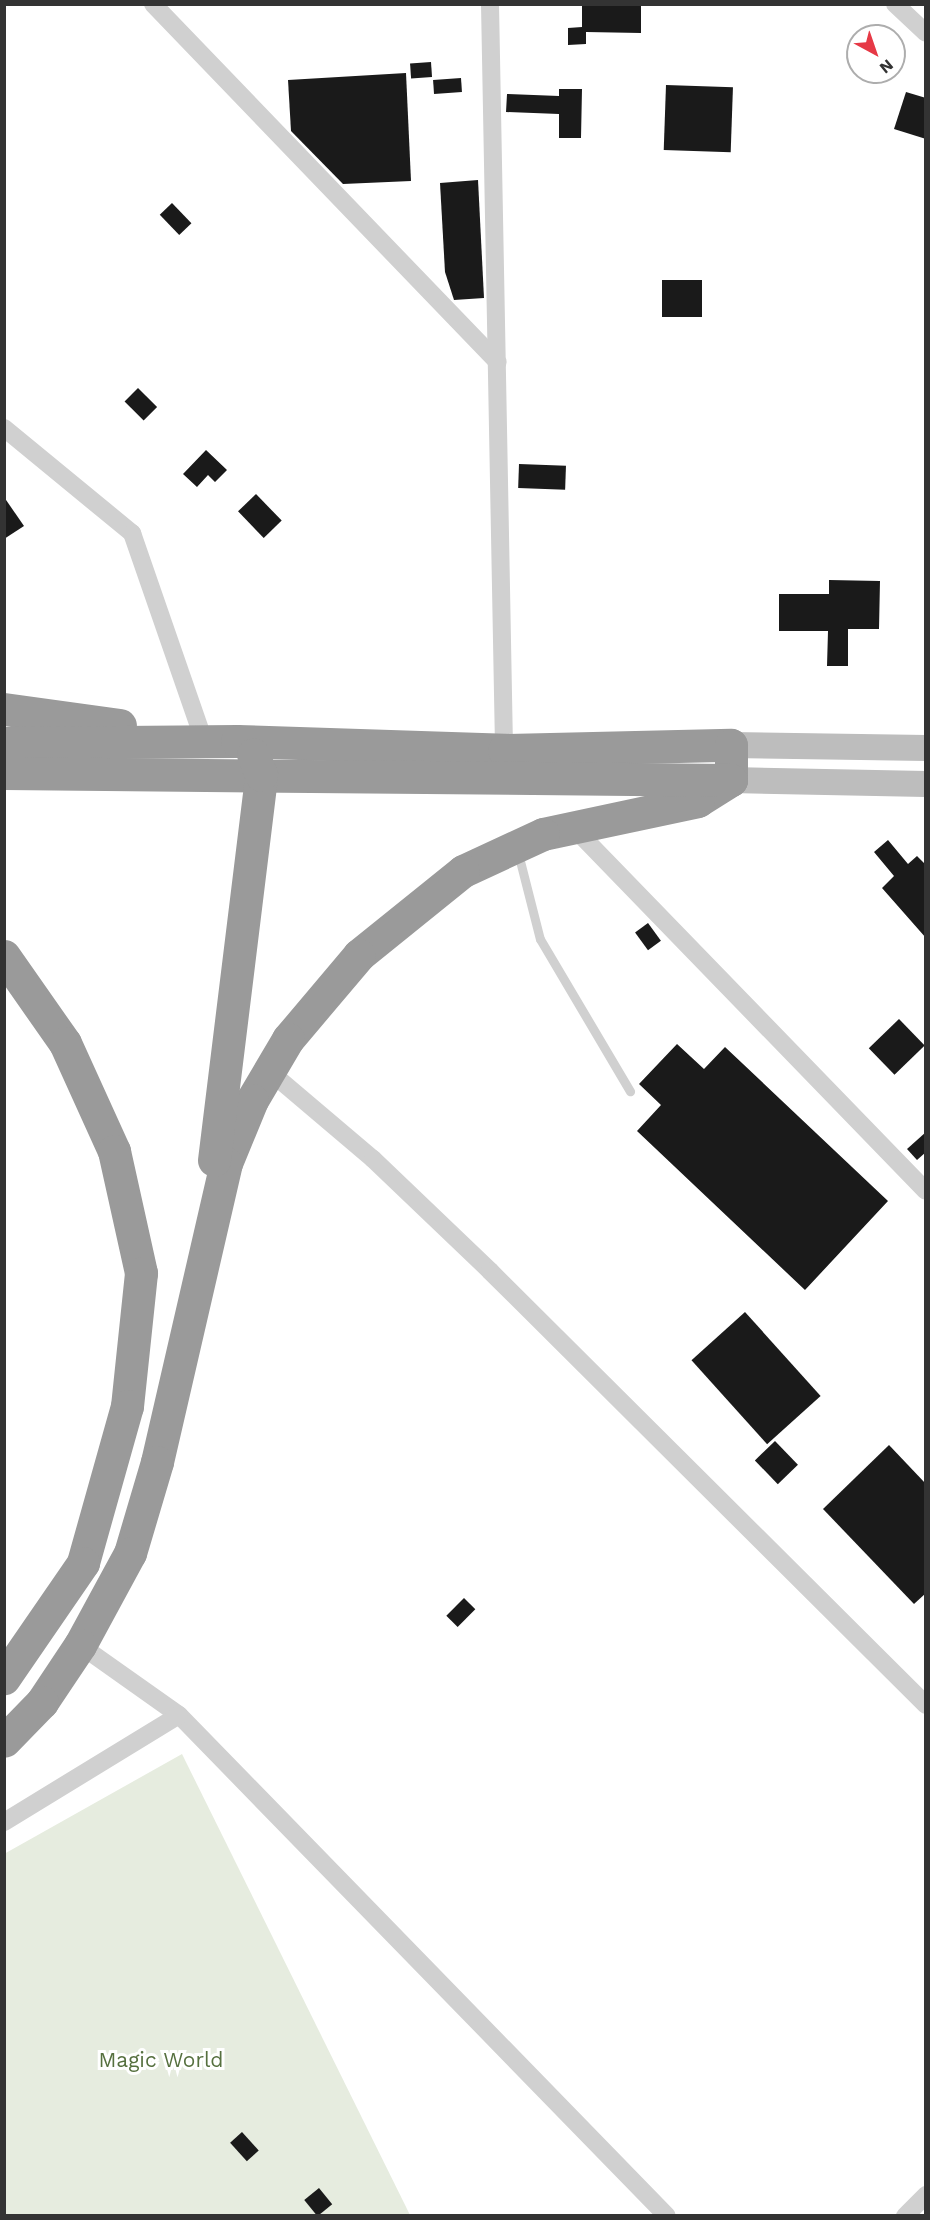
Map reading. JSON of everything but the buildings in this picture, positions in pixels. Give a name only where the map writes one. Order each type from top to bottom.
[{"type":"highway","points":[[4,710],[158,730],[196,741]]},
{"type":"highway","points":[[204,1251],[261,775],[254,754],[237,741]]},
{"type":"highway","points":[[4,743],[237,741],[504,750],[731,746],[731,780]]},
{"type":"highway","points":[[4,773],[731,780]]},
{"type":"highway","points":[[4,1741],[42,1702],[80,1645],[130,1553],[157,1462],[204,1251],[226,1164],[268,1070],[328,988],[386,929],[438,887],[516,845],[572,826],[698,801],[731,780]]},
{"type":"highway","points":[[4,956],[65,1043],[114,1151],[141,1273],[127,1406],[83,1563],[4,1678]]},
{"type":"main road","points":[[731,746],[926,748]]},
{"type":"main road","points":[[731,780],[925,784]]},
{"type":"street","points":[[153,4],[498,362]]},
{"type":"street","points":[[490,4],[504,750]]},
{"type":"street","points":[[895,4],[926,33]]},
{"type":"street","points":[[4,428],[132,533],[196,741]]},
{"type":"street","points":[[572,826],[926,1191]]},
{"type":"street","points":[[268,1070],[374,1159],[474,1255],[926,1705]]},
{"type":"street","points":[[80,1645],[179,1715],[667,2216]]},
{"type":"street","points":[[4,1822],[179,1715]]},
{"type":"street","points":[[905,2216],[926,2195]]},
{"type":"lane","points":[[516,845],[540,939],[630,1090]]},
{"type":"green space","name":"Magic World","points":[[182,1754],[410,2215],[5,2215],[4,1854]]}]
